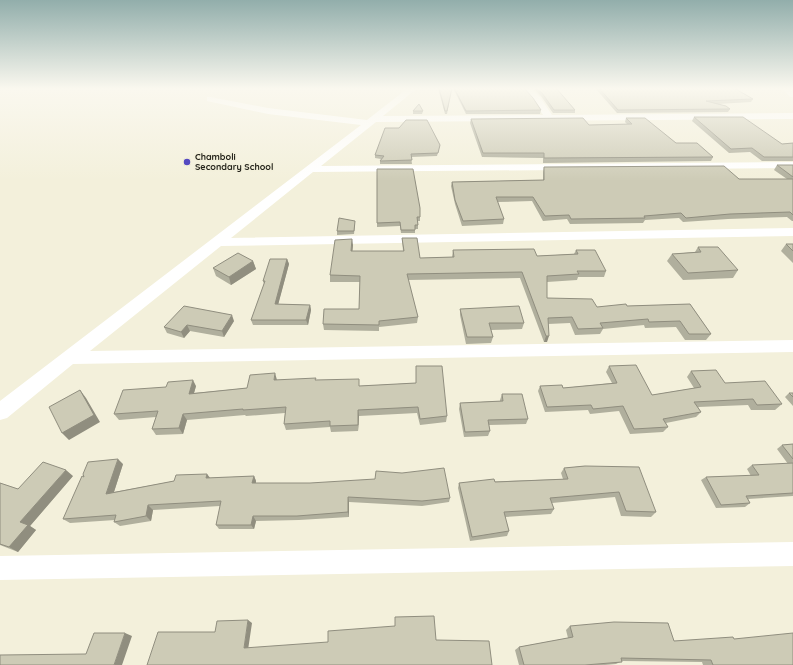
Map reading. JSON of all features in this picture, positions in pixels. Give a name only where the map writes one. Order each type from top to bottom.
[{"type":"street","points":[[351,119],[371,121],[487,119]]},
{"type":"street","points":[[0,412],[374,119]]},
{"type":"street","points":[[310,169],[793,165]]},
{"type":"street","points":[[215,242],[793,232]]},
{"type":"street","points":[[68,358],[793,346]]},
{"type":"street","points":[[0,568],[793,554]]},
{"type":"building","points":[[471,119],[584,119],[589,125],[632,124],[627,119],[646,119],[676,143],[697,143],[713,157],[544,158],[544,153],[483,153]]},
{"type":"building","points":[[696,119],[746,119],[782,144],[793,143],[793,157],[764,157],[752,148],[731,149]]},
{"type":"building","points":[[406,120],[427,120],[440,145],[438,153],[411,154],[412,160],[380,161],[384,156],[375,155],[385,128],[399,128]]},
{"type":"building","points":[[777,165],[793,165],[793,177]]},
{"type":"building","points":[[724,166],[739,179],[793,179],[793,215],[790,212],[730,214],[686,218],[681,213],[644,216],[645,218],[571,219],[569,215],[545,216],[533,197],[496,197],[504,219],[463,221],[455,200],[452,182],[544,180],[544,167]]},
{"type":"building","points":[[377,169],[413,169],[420,208],[420,217],[417,217],[418,225],[415,225],[415,230],[401,230],[400,222],[377,223]]},
{"type":"building","points":[[339,218],[355,221],[354,231],[337,231]]},
{"type":"building","points":[[402,238],[417,238],[420,258],[454,257],[453,250],[534,249],[537,256],[578,254],[576,250],[595,250],[606,271],[577,271],[579,274],[547,276],[547,298],[592,299],[597,307],[626,304],[627,306],[690,304],[711,334],[689,334],[680,321],[649,322],[648,319],[600,323],[603,328],[578,329],[572,317],[548,318],[549,336],[546,336],[522,272],[407,274],[418,317],[379,321],[379,325],[323,324],[324,309],[359,309],[360,276],[330,275],[335,240],[352,239],[351,251],[404,251]]},
{"type":"building","points":[[786,244],[793,244],[793,251]]},
{"type":"building","points":[[698,247],[718,247],[738,270],[688,273],[672,254],[701,252]]},
{"type":"building","points":[[238,253],[253,261],[229,277],[213,268]]},
{"type":"building","points":[[270,259],[287,259],[275,304],[310,305],[306,320],[251,320],[265,281],[263,281]]},
{"type":"building","points":[[184,306],[232,315],[222,331],[187,325],[181,332],[164,327]]},
{"type":"building","points":[[519,306],[524,323],[489,323],[493,337],[467,337],[460,309]]},
{"type":"building","points":[[636,365],[652,395],[701,387],[691,371],[716,370],[725,383],[765,381],[782,404],[757,405],[753,399],[694,402],[701,412],[663,419],[668,427],[634,429],[623,406],[593,409],[591,405],[547,407],[540,386],[562,385],[563,388],[617,383],[609,366]]},
{"type":"building","points":[[416,366],[442,366],[447,416],[420,419],[418,407],[358,410],[358,425],[330,426],[330,421],[284,424],[286,407],[183,414],[179,428],[152,429],[158,411],[114,414],[123,390],[166,387],[168,382],[193,380],[189,394],[247,388],[250,375],[275,373],[274,380],[316,378],[315,380],[359,379],[359,386],[416,383]]},
{"type":"building","points":[[80,390],[94,415],[62,433],[49,407]]},
{"type":"building","points":[[502,394],[522,394],[528,419],[488,420],[490,431],[465,432],[460,403],[503,401]]},
{"type":"building","points":[[793,444],[793,459],[782,445]]},
{"type":"building","points":[[118,459],[106,494],[174,481],[176,475],[207,474],[206,478],[254,476],[252,483],[310,483],[375,479],[376,471],[402,473],[444,468],[450,498],[422,501],[348,497],[348,512],[297,516],[253,516],[251,525],[216,525],[221,501],[148,505],[146,516],[114,522],[116,515],[63,519],[82,476],[84,477],[83,474],[88,462]]},
{"type":"building","points":[[43,462],[66,470],[20,522],[28,525],[9,547],[0,544],[0,483],[18,489]]},
{"type":"building","points":[[793,463],[793,493],[746,496],[750,503],[721,505],[706,477],[759,475],[752,465]]},
{"type":"building","points":[[585,466],[639,467],[656,512],[626,511],[619,492],[550,498],[554,509],[504,512],[509,531],[472,537],[459,483],[494,479],[495,482],[568,479],[564,468]]},
{"type":"building","points":[[434,616],[436,640],[489,641],[492,665],[147,665],[158,632],[215,632],[217,621],[248,620],[244,648],[328,642],[328,631],[395,626],[395,617]]},
{"type":"building","points":[[614,622],[668,623],[674,641],[733,637],[734,639],[793,633],[793,665],[713,665],[711,660],[621,658],[622,662],[585,665],[524,665],[519,647],[573,637],[570,626]]},
{"type":"building","points":[[94,633],[125,633],[114,665],[0,665],[0,655],[86,654]]},
{"type":"place","name":"Chamboli Secondary School","points":[[187,162]]}]
